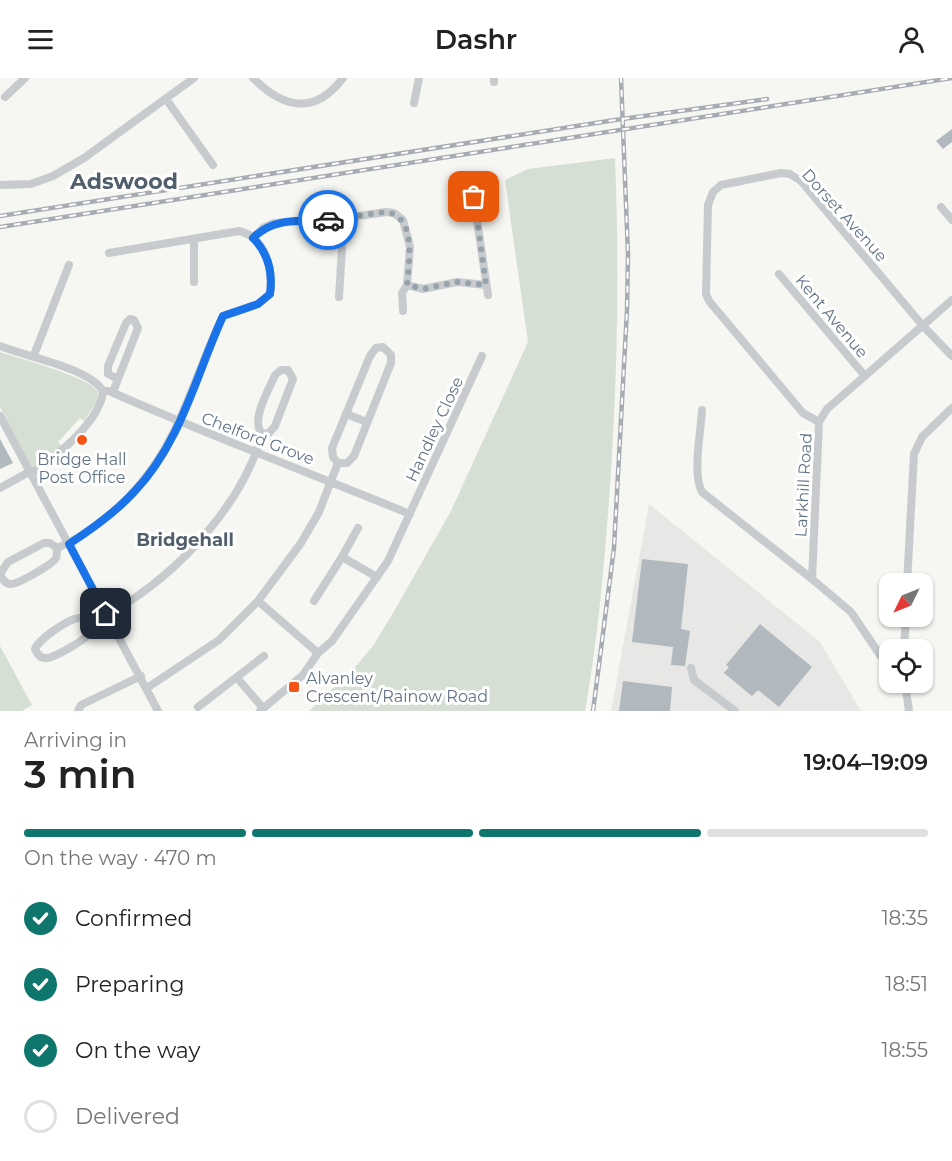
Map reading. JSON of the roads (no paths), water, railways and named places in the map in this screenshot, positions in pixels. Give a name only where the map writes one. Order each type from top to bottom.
[{"type":"street","points":[[5,97],[25,78]]},
{"type":"street","points":[[0,185],[31,184],[53,176],[84,158],[194,78]]},
{"type":"street","points":[[253,78],[268,93],[294,105],[315,101],[334,89],[343,78]]},
{"type":"street","points":[[414,104],[419,78]]},
{"type":"street","points":[[166,99],[213,165]]},
{"type":"street","name":"Dorset Avenue","points":[[819,422],[803,413],[709,301],[706,294],[706,227],[708,205],[713,192],[721,185],[735,181],[781,173],[790,174],[801,182],[835,220],[923,326]]},
{"type":"street","points":[[473,193],[488,295]]},
{"type":"street","points":[[941,207],[952,220]]},
{"type":"street","points":[[253,238],[263,228],[274,223],[394,213],[403,220],[410,247],[407,285],[402,293],[403,311]]},
{"type":"street","points":[[338,219],[342,248],[339,297]]},
{"type":"street","points":[[57,548],[69,544],[91,529],[135,492],[151,472],[180,422],[223,316],[258,304],[270,294],[270,273],[266,257],[262,246],[248,233],[239,231],[109,253]]},
{"type":"street","points":[[194,239],[195,282]]},
{"type":"street","points":[[34,355],[69,265]]},
{"type":"street","name":"Kent Avenue","points":[[779,274],[866,376]]},
{"type":"street","points":[[407,285],[423,289],[457,282],[486,285]]},
{"type":"street","name":"Larkhill Road","points":[[812,579],[819,422],[827,409],[952,300]]},
{"type":"street","points":[[113,392],[138,328],[134,320],[130,319],[126,323],[108,366],[108,374],[118,379]]},
{"type":"street","points":[[923,326],[952,356]]},
{"type":"street","name":"Chelford Grove","points":[[0,346],[22,355],[34,355],[90,379],[103,391],[113,392],[180,422],[410,514]]},
{"type":"street","points":[[383,347],[391,355],[391,363],[354,456],[348,463],[338,463],[333,457],[332,448],[369,356],[376,348],[383,347]]},
{"type":"street","name":"Handley Close","points":[[261,710],[303,675],[318,653],[332,641],[388,561],[482,356]]},
{"type":"street","points":[[281,370],[288,370],[293,380],[275,426],[269,433],[262,434],[258,429],[257,420],[270,386],[276,374],[281,370]]},
{"type":"street","points":[[0,488],[35,471],[76,436],[100,403],[103,391]]},
{"type":"street","points":[[908,573],[914,454],[922,437],[952,408]]},
{"type":"street","points":[[702,410],[698,484],[702,492],[851,612],[879,654]]},
{"type":"street","points":[[346,414],[367,422]]},
{"type":"street","points":[[0,416],[158,711]]},
{"type":"street","points":[[92,620],[91,632],[87,637],[52,657],[45,659],[39,656],[35,649],[43,637],[79,618],[92,620],[129,602],[170,570],[195,546],[236,491],[257,451],[262,434]]},
{"type":"street","points":[[147,688],[219,640],[258,601],[301,543],[319,512],[338,463]]},
{"type":"street","points":[[314,601],[358,528]]},
{"type":"street","points":[[44,543],[50,543],[57,548],[57,557],[52,562],[17,582],[10,584],[4,581],[0,574],[8,562],[44,543]]},
{"type":"street","points":[[342,557],[377,577]]},
{"type":"street","points":[[258,601],[318,653]]},
{"type":"street","points":[[198,707],[264,656]]},
{"type":"street","points":[[691,668],[694,680],[735,711]]},
{"type":"street","points":[[78,711],[81,705],[141,676]]},
{"type":"street","points":[[238,678],[261,710]]},
{"type":"street","points":[[907,693],[909,711]]},
{"type":"railway","points":[[593,711],[614,548],[627,310],[628,255],[621,78]]},
{"type":"railway","points":[[0,227],[952,78]]},
{"type":"railway","points":[[0,216],[615,120],[767,99]]},
{"type":"place","name":"Bridge Hall Post Office","points":[[82,440]]},
{"type":"place","name":"Alvanley Crescent/Rainow Road","points":[[294,687]]},
{"type":"district","name":"Adswood","points":[[124,181]]},
{"type":"district","name":"Bridgehall","points":[[185,540]]}]
